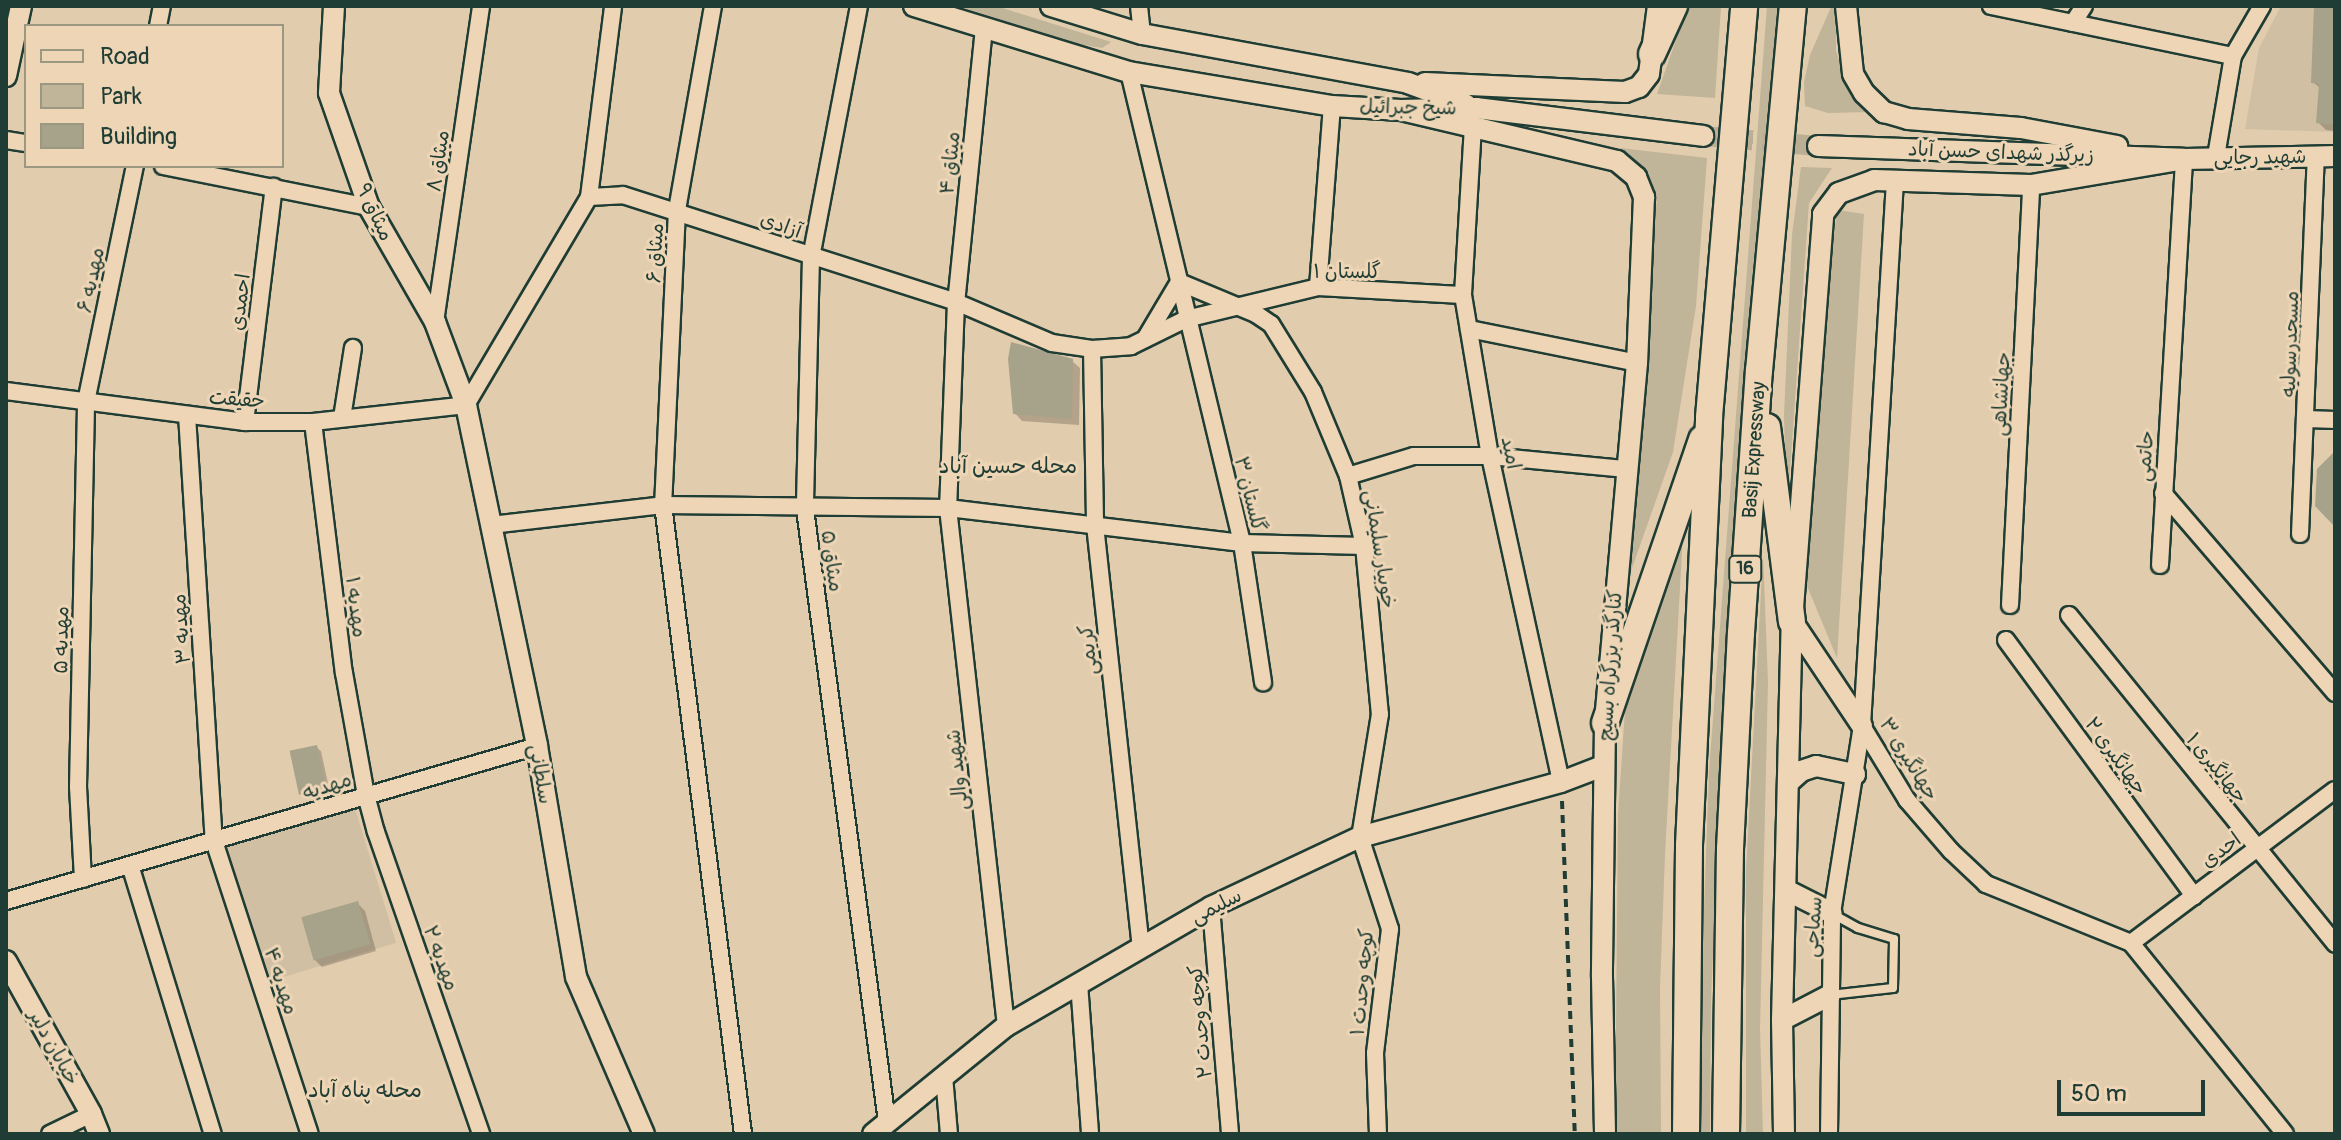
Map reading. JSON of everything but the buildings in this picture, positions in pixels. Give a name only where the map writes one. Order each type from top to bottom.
[{"type":"highway","points":[[1652,54],[1674,6]]},
{"type":"highway","name":"Basij Expressway","points":[[1686,1134],[1689,845],[1708,509],[1709,417],[1744,6]]},
{"type":"highway","name":"Basij Expressway","points":[[1726,1134],[1730,849],[1759,371],[1793,6]]},
{"type":"highway","points":[[1759,371],[1792,621]]},
{"type":"highway","points":[[1605,723],[1709,417]]},
{"type":"street","points":[[6,76],[21,6]]},
{"type":"street","name":"میثاق ۹","points":[[334,6],[329,93],[369,207],[435,322],[466,405]]},
{"type":"street","name":"میثاق ۸","points":[[435,322],[481,6]]},
{"type":"street","points":[[466,405],[589,197],[613,6]]},
{"type":"street","name":"میثاق ۶","points":[[713,6],[677,210],[663,505],[743,1134]]},
{"type":"street","name":"میثاق ۵","points":[[859,6],[811,257],[805,509],[880,1128]]},
{"type":"street","name":"شیخ جبرائیل","points":[[914,6],[1129,72],[1332,106],[1475,117]]},
{"type":"street","name":"شیخ جبرائیل","points":[[1051,6],[1142,34],[1408,83],[1475,117]]},
{"type":"street","points":[[1139,6],[1142,34]]},
{"type":"street","points":[[1408,83],[1625,92],[1639,87],[1649,74],[1658,6]]},
{"type":"street","points":[[1846,6],[1853,74],[1864,93],[1884,112],[1908,119],[2021,128],[2184,159]]},
{"type":"street","points":[[1991,6],[2233,56]]},
{"type":"street","points":[[2073,23],[2084,6]]},
{"type":"street","points":[[2216,157],[2233,56],[2262,6]]},
{"type":"street","name":"میثاق ۴","points":[[948,508],[956,302],[984,28]]},
{"type":"street","points":[[1129,72],[1186,319]]},
{"type":"street","points":[[1318,287],[1332,106]]},
{"type":"street","points":[[1475,117],[1703,136]]},
{"type":"street","name":"کنارگذر بزرگراه بسیج","points":[[1475,117],[1617,161],[1636,177],[1644,197],[1637,363],[1603,766],[1605,1134]]},
{"type":"street","name":"امید","points":[[1475,117],[1463,295],[1490,456],[1561,782]]},
{"type":"street","name":"زیرگذر شهدای حسن آباد","points":[[1818,146],[2184,159]]},
{"type":"street","name":"شهید رجایی","points":[[2184,159],[2325,156]]},
{"type":"street","name":"مسجدرسولیه","points":[[2300,534],[2325,156]]},
{"type":"street","points":[[1784,1134],[1782,1020],[1792,621],[1823,214],[1839,193],[1874,180],[2031,185],[2184,159]]},
{"type":"street","name":"حاتمی","points":[[2184,159],[2163,493],[2335,693]]},
{"type":"street","name":"مهدیه ۶","points":[[86,402],[135,168]]},
{"type":"street","points":[[174,168],[369,207]]},
{"type":"street","name":"جهانگیری ۳","points":[[1895,181],[1862,726],[1907,800],[1951,851],[1986,884],[2131,943],[2285,1134]]},
{"type":"street","name":"جهانشاهی","points":[[2010,605],[2031,185]]},
{"type":"street","name":"احمدی","points":[[245,422],[274,187]]},
{"type":"street","name":"آزادی","points":[[589,197],[623,195],[677,210],[811,257],[956,302],[1052,343],[1092,349],[1144,342],[1186,319]]},
{"type":"street","points":[[1144,342],[1179,282]]},
{"type":"street","name":"خوبیار سلیمانی","points":[[1179,282],[1235,308],[1256,314],[1271,324],[1313,392],[1348,476],[1364,546],[1380,714],[1360,837]]},
{"type":"street","name":"گلستان ۱","points":[[1186,319],[1318,287],[1463,295]]},
{"type":"street","name":"گلستان ۳","points":[[1186,319],[1242,543],[1263,682]]},
{"type":"street","points":[[1469,329],[1637,363]]},
{"type":"street","points":[[342,418],[353,348]]},
{"type":"street","name":"کریمی","points":[[1092,349],[1095,525],[1141,946]]},
{"type":"street","name":"حقیقت","points":[[6,391],[245,422],[313,422],[466,405]]},
{"type":"street","name":"مهدیه ۵","points":[[83,879],[78,787],[86,402]]},
{"type":"street","name":"سلطانی","points":[[466,405],[537,746],[576,977],[644,1134]]},
{"type":"street","name":"مهدیه ۳","points":[[187,415],[214,841]]},
{"type":"street","points":[[2307,419],[2335,420]]},
{"type":"street","name":"مهدیه ۱","points":[[313,422],[344,673],[366,795]]},
{"type":"street","points":[[1348,476],[1414,456],[1490,456],[1626,469]]},
{"type":"street","points":[[2160,565],[2163,493]]},
{"type":"street","points":[[491,525],[663,505],[805,509],[948,508],[1242,543],[1364,546]]},
{"type":"street","name":"شهید والی","points":[[948,508],[1006,1026]]},
{"type":"street","name":"جهانگیری ۱","points":[[2069,615],[2335,944]]},
{"type":"street","points":[[1792,621],[1862,726]]},
{"type":"street","name":"جهانگیری ۲","points":[[2006,640],[2194,896]]},
{"type":"street","name":"سماجی","points":[[1829,1134],[1832,913],[1862,726]]},
{"type":"street","name":"مهدیه","points":[[6,901],[537,746]]},
{"type":"street","name":"سلیمی","points":[[880,1128],[1006,1026],[1211,907],[1360,837],[1561,782],[1603,766]]},
{"type":"street","points":[[1790,781],[1801,771],[1816,766],[1855,774]]},
{"type":"street","name":"احدی","points":[[2131,943],[2335,790]]},
{"type":"street","name":"مهدیه ۲","points":[[366,795],[376,832],[481,1134]]},
{"type":"street","name":"کوچه وحدت ۱","points":[[1360,837],[1390,929],[1375,1053],[1378,1134]]},
{"type":"street","name":"مهدیه ۴","points":[[214,841],[310,1134]]},
{"type":"street","points":[[130,865],[213,1134]]},
{"type":"street","points":[[1786,890],[1832,913]]},
{"type":"street","name":"کوچه وحدت ۲","points":[[1211,907],[1230,1134]]},
{"type":"street","name":"خیابان دلیر","points":[[7,963],[91,1114],[99,1134]]},
{"type":"street","points":[[1079,983],[1090,1134]]},
{"type":"street","points":[[1782,1020],[1830,995]]},
{"type":"street","points":[[944,1076],[949,1134]]},
{"type":"street","points":[[50,1134],[91,1114]]},
{"type":"lane","points":[[1830,995],[1893,988],[1894,939],[1858,928],[1832,913]]},
{"type":"path","points":[[1561,782],[1575,1134]]},
{"type":"shaded area","points":[[2281,6],[2335,6],[2335,132],[2245,129],[2259,48]]},
{"type":"shaded area","points":[[354,805],[396,943],[263,983],[221,846]]},
{"type":"green space","points":[[958,6],[996,6],[1111,42],[1102,48],[1078,44]]},
{"type":"green space","points":[[1688,6],[1721,6],[1715,98],[1657,94]]},
{"type":"green space","points":[[1767,6],[1778,6],[1749,345],[1718,822],[1710,1134],[1701,1134],[1701,994],[1709,772]]},
{"type":"green space","points":[[1831,7],[1836,7],[1836,51],[1848,86],[1870,112],[1828,113],[1805,106],[1804,82],[1810,55]]},
{"type":"green space","points":[[1620,148],[1707,158],[1696,306],[1673,452],[1631,571],[1657,196],[1642,170]]},
{"type":"green space","points":[[1801,167],[1832,168],[1809,203],[1787,513],[1784,416],[1792,235]]},
{"type":"green space","points":[[1837,210],[1864,214],[1837,658],[1805,581],[1822,340]]},
{"type":"green space","points":[[1683,534],[1660,987],[1661,1134],[1615,1134],[1618,815],[1626,695]]},
{"type":"green space","points":[[1763,555],[1768,682],[1760,1029],[1763,1134],[1746,1134],[1746,871]]},
{"type":"tunnel","points":[[1703,136],[1818,146]]},
{"type":"district","name":"محله حسین آباد","points":[[1008,467]]},
{"type":"district","name":"محله پناه آباد","points":[[365,1091]]}]
